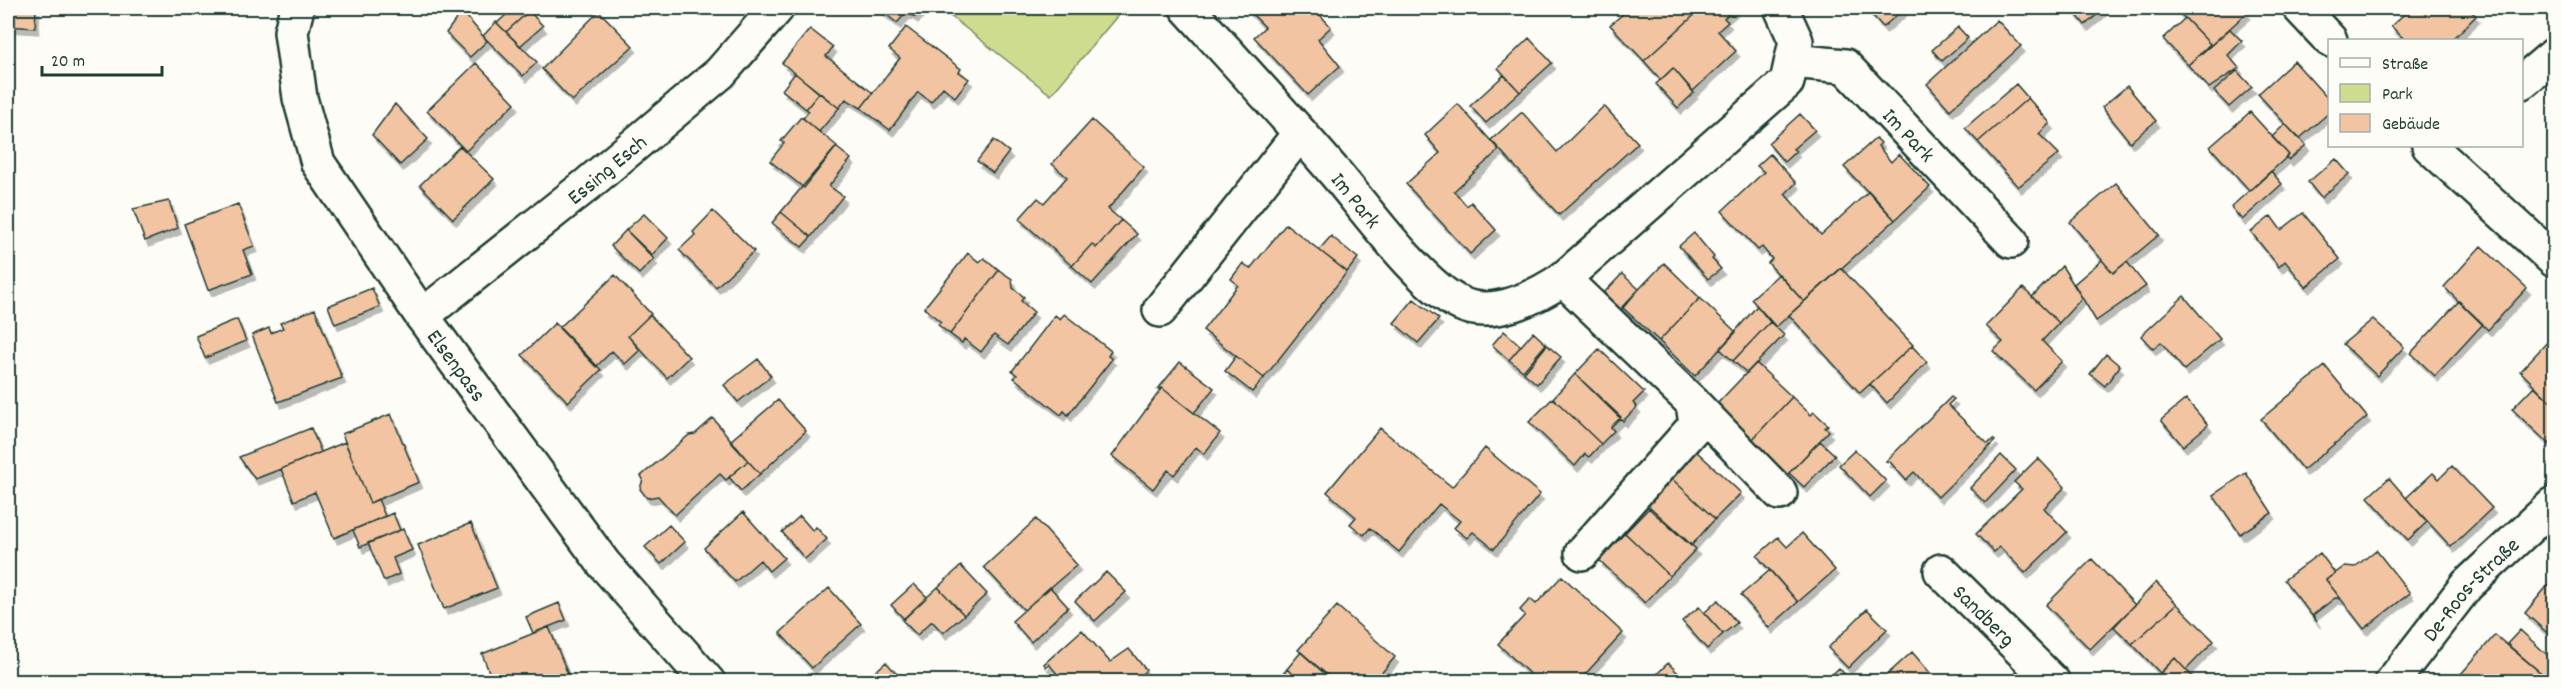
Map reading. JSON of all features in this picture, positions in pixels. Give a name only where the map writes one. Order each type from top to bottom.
[{"type":"street","name":"Elsenpass","points":[[297,8],[291,33],[300,98],[318,163],[422,316],[604,564],[708,681]]},
{"type":"street","name":"Essing Esch","points":[[422,316],[588,184],[720,73],[777,8]]},
{"type":"street","name":"Im Park","points":[[1187,8],[1300,133],[1432,286],[1462,305],[1497,309],[1538,296],[1563,279],[1787,82],[1796,41],[1781,8]]},
{"type":"street","points":[[2300,8],[2329,39]]},
{"type":"street","points":[[2523,81],[2554,55]]},
{"type":"street","name":"Im Park","points":[[1792,61],[1845,66],[2011,241]]},
{"type":"street","points":[[1160,310],[1300,133]]},
{"type":"street","points":[[2436,148],[2554,260]]},
{"type":"street","points":[[1563,279],[1693,403],[1780,493]]},
{"type":"street","points":[[1582,553],[1696,425],[1693,403]]},
{"type":"street","name":"De-Roos-Straße","points":[[2392,681],[2467,585],[2554,504]]},
{"type":"street","name":"Sandberg","points":[[1941,571],[2053,681]]},
{"type":"green space","points":[[940,8],[1124,8],[1051,95]]},
{"type":"building","points":[[8,8],[36,8],[35,28],[8,26]]},
{"type":"building","points":[[514,8],[525,8],[529,11],[506,32],[497,23]]},
{"type":"building","points":[[878,8],[923,8],[915,17],[907,12],[897,23]]},
{"type":"building","points":[[1246,8],[1314,8],[1331,27],[1318,39],[1340,66],[1308,95],[1254,37],[1265,27]]},
{"type":"building","points":[[1630,8],[1702,8],[1644,61],[1610,25]]},
{"type":"building","points":[[1702,8],[1736,8],[1724,18],[1728,22],[1718,31],[1736,51],[1693,91],[1673,68],[1661,80],[1644,61]]},
{"type":"building","points":[[1866,8],[1905,8],[1883,27]]},
{"type":"building","points":[[2071,8],[2105,8],[2085,25]]},
{"type":"building","points":[[2175,8],[2242,8],[2247,13],[2211,45]]},
{"type":"building","points":[[2411,8],[2468,8],[2476,16],[2453,39],[2404,39],[2391,26]]},
{"type":"building","points":[[462,11],[487,41],[470,57],[446,33]]},
{"type":"building","points":[[529,11],[543,26],[520,46],[506,32]]},
{"type":"building","points":[[599,11],[633,46],[572,101],[542,69]]},
{"type":"building","points":[[2185,18],[2210,44],[2188,65],[2163,39]]},
{"type":"building","points":[[1997,20],[2021,46],[1950,110],[1927,84]]},
{"type":"building","points":[[496,22],[537,62],[523,76],[483,36]]},
{"type":"building","points":[[906,27],[961,69],[959,72],[969,79],[955,97],[943,87],[931,102],[918,92],[890,130],[861,108],[900,58],[889,49]]},
{"type":"building","points":[[1958,27],[1968,38],[1942,61],[1932,50]]},
{"type":"building","points":[[810,29],[833,47],[826,56],[873,93],[861,108],[846,99],[839,108],[782,63]]},
{"type":"building","points":[[2230,29],[2242,41],[2228,55],[2239,68],[2209,88],[2188,65]]},
{"type":"building","points":[[1529,38],[1552,63],[1520,92],[1498,68]]},
{"type":"building","points":[[2294,61],[2328,99],[2328,114],[2299,139],[2258,94]]},
{"type":"building","points":[[476,63],[515,103],[466,151],[427,111]]},
{"type":"building","points":[[1673,68],[1694,93],[1678,108],[1656,84]]},
{"type":"building","points":[[2237,71],[2252,87],[2229,107],[2214,91]]},
{"type":"building","points":[[795,73],[819,93],[806,109],[782,90]]},
{"type":"building","points":[[1504,75],[1520,92],[1486,123],[1470,106]]},
{"type":"building","points":[[2016,84],[2028,98],[1978,142],[1965,128]]},
{"type":"building","points":[[2127,86],[2156,121],[2130,142],[2102,107]]},
{"type":"building","points":[[819,93],[839,108],[819,132],[803,118],[809,111],[806,109]]},
{"type":"building","points":[[2028,98],[2050,123],[2039,134],[2059,154],[2018,187],[1978,142]]},
{"type":"building","points":[[395,104],[428,139],[400,165],[372,135]]},
{"type":"building","points":[[1458,104],[1499,150],[1454,191],[1467,206],[1471,202],[1496,230],[1470,254],[1406,184],[1440,153],[1425,135]]},
{"type":"building","points":[[1604,106],[1638,143],[1559,215],[1491,140],[1522,112],[1557,152]]},
{"type":"building","points":[[2250,112],[2289,155],[2250,191],[2210,147]]},
{"type":"building","points":[[1800,114],[1815,130],[1793,149],[1796,151],[1784,162],[1768,143]]},
{"type":"building","points":[[801,117],[837,146],[804,188],[770,161],[784,143],[781,141]]},
{"type":"building","points":[[1092,120],[1144,167],[1108,209],[1121,220],[1096,248],[1092,244],[1072,266],[1019,219],[1038,198],[1044,203],[1067,177],[1052,164]]},
{"type":"building","points":[[2285,124],[2306,145],[2289,160],[2286,157],[2289,155],[2272,137]]},
{"type":"building","points":[[1876,138],[1881,143],[1878,146],[1891,162],[1899,154],[1930,187],[1895,220],[1844,167]]},
{"type":"building","points":[[994,140],[1009,152],[993,173],[977,161]]},
{"type":"building","points":[[460,146],[494,179],[453,219],[420,185]]},
{"type":"building","points":[[836,147],[851,159],[829,186],[843,196],[811,237],[781,212]]},
{"type":"building","points":[[1770,154],[1796,183],[1785,194],[1821,235],[1869,191],[1895,220],[1804,302],[1768,263],[1772,259],[1762,247],[1758,250],[1722,211],[1764,172],[1757,166]]},
{"type":"building","points":[[2336,159],[2349,174],[2321,198],[2308,182]]},
{"type":"building","points":[[2271,171],[2282,184],[2242,220],[2231,207]]},
{"type":"building","points":[[2116,183],[2159,235],[2113,273],[2070,222]]},
{"type":"building","points":[[169,201],[178,228],[145,241],[133,209]]},
{"type":"building","points":[[238,204],[254,246],[243,250],[252,274],[208,290],[184,224]]},
{"type":"building","points":[[713,211],[754,251],[716,287],[679,250],[695,235],[693,232]]},
{"type":"building","points":[[781,212],[811,237],[802,247],[772,223]]},
{"type":"building","points":[[2303,213],[2340,259],[2306,287],[2285,261],[2279,267],[2251,232],[2271,216],[2281,230]]},
{"type":"building","points":[[644,214],[668,238],[652,255],[626,230]]},
{"type":"building","points":[[1121,220],[1137,234],[1092,284],[1072,266],[1092,244],[1096,248]]},
{"type":"building","points":[[1286,224],[1347,272],[1264,378],[1203,330],[1238,285],[1231,279],[1243,263],[1250,269]]},
{"type":"building","points":[[626,230],[654,259],[639,274],[611,246]]},
{"type":"building","points":[[1694,233],[1721,269],[1708,279],[1679,246]]},
{"type":"building","points":[[1331,236],[1358,258],[1347,272],[1319,250]]},
{"type":"building","points":[[2481,246],[2527,288],[2488,330],[2444,287]]},
{"type":"building","points":[[968,253],[979,262],[984,258],[999,270],[950,334],[938,325],[941,322],[924,308]]},
{"type":"building","points":[[2102,260],[2113,273],[2127,262],[2146,286],[2096,321],[2074,284]]},
{"type":"building","points":[[1664,263],[1700,298],[1659,341],[1622,307]]},
{"type":"building","points":[[2062,266],[2082,298],[2059,323],[2032,297]]},
{"type":"building","points":[[1841,268],[1913,345],[1860,393],[1789,315]]},
{"type":"building","points":[[999,270],[1012,279],[1013,288],[1024,297],[1021,301],[1034,312],[1008,345],[994,335],[981,352],[964,339],[962,343],[950,334]]},
{"type":"building","points":[[1622,274],[1639,289],[1617,315],[1599,298]]},
{"type":"building","points":[[1779,274],[1804,302],[1776,327],[1751,299]]},
{"type":"building","points":[[615,275],[651,314],[628,336],[640,350],[625,364],[612,351],[596,367],[559,328]]},
{"type":"building","points":[[372,288],[380,307],[335,324],[328,306]]},
{"type":"building","points":[[2023,288],[2059,323],[2042,341],[2062,361],[2034,390],[1993,351],[2003,342],[1986,326]]},
{"type":"building","points":[[2184,296],[2220,339],[2184,370],[2161,342],[2153,349],[2141,336]]},
{"type":"building","points":[[1700,298],[1736,332],[1695,376],[1659,341]]},
{"type":"building","points":[[1414,299],[1439,319],[1418,343],[1394,323]]},
{"type":"building","points":[[2459,301],[2483,324],[2435,376],[2411,353]]},
{"type":"building","points":[[1757,306],[1770,322],[1733,361],[1720,349]]},
{"type":"building","points":[[315,309],[342,378],[278,402],[252,335],[269,328],[271,333],[283,328],[280,323]]},
{"type":"building","points":[[1064,314],[1111,351],[1108,356],[1112,359],[1068,415],[1064,411],[1061,415],[1014,378],[1017,375],[1012,371],[1055,315],[1060,319]]},
{"type":"building","points":[[650,315],[689,357],[667,378],[628,336]]},
{"type":"building","points":[[237,319],[246,341],[205,358],[196,336]]},
{"type":"building","points":[[2373,319],[2404,347],[2377,376],[2343,344]]},
{"type":"building","points":[[1770,322],[1784,335],[1747,373],[1733,361]]},
{"type":"building","points":[[555,323],[601,370],[568,402],[522,355]]},
{"type":"building","points":[[1504,331],[1521,346],[1509,360],[1492,345]]},
{"type":"building","points":[[1533,332],[1546,344],[1523,371],[1509,360]]},
{"type":"building","points":[[2554,335],[2554,405],[2520,371]]},
{"type":"building","points":[[1547,345],[1561,357],[1537,384],[1524,373]]},
{"type":"building","points":[[1912,346],[1927,362],[1887,403],[1870,384]]},
{"type":"building","points":[[1599,349],[1644,392],[1633,403],[1637,407],[1623,421],[1575,374]]},
{"type":"building","points":[[2106,354],[2120,366],[2105,386],[2090,374]]},
{"type":"building","points":[[1236,356],[1264,378],[1252,392],[1225,371]]},
{"type":"building","points":[[758,359],[771,376],[738,402],[724,385]]},
{"type":"building","points":[[1180,362],[1214,388],[1194,413],[1162,388],[1158,389]]},
{"type":"building","points":[[1756,363],[1792,397],[1751,441],[1715,406]]},
{"type":"building","points":[[2325,366],[2367,417],[2303,470],[2261,419]]},
{"type":"building","points":[[1575,374],[1621,417],[1611,427],[1614,431],[1601,444],[1553,398]]},
{"type":"building","points":[[2534,386],[2554,405],[2553,448],[2512,409]]},
{"type":"building","points":[[1162,388],[1220,433],[1204,454],[1196,447],[1174,475],[1168,470],[1153,489],[1112,456]]},
{"type":"building","points":[[1792,397],[1811,415],[1814,412],[1828,425],[1825,428],[1829,431],[1787,475],[1751,441]]},
{"type":"building","points":[[1951,397],[1954,399],[1948,405],[1988,444],[1993,439],[1995,441],[1938,497],[1914,472],[1906,480],[1890,462],[1886,461]]},
{"type":"building","points":[[1553,398],[1601,444],[1589,457],[1585,454],[1575,466],[1529,422]]},
{"type":"building","points":[[2186,399],[2208,425],[2183,446],[2161,420]]},
{"type":"building","points":[[778,400],[806,431],[760,474],[730,441]]},
{"type":"building","points":[[391,414],[419,482],[370,503],[342,434]]},
{"type":"building","points":[[713,418],[748,461],[726,480],[720,474],[675,515],[658,496],[647,498],[640,489],[643,479],[641,476],[689,435],[695,434]]},
{"type":"building","points":[[311,428],[321,452],[281,469],[255,479],[239,457]]},
{"type":"building","points":[[1380,428],[1452,487],[1485,448],[1540,494],[1494,549],[1473,532],[1467,538],[1454,528],[1460,521],[1439,504],[1399,552],[1370,528],[1364,535],[1350,524],[1356,517],[1327,492]]},
{"type":"building","points":[[1820,441],[1835,455],[1804,487],[1789,473]]},
{"type":"building","points":[[345,442],[370,503],[378,499],[385,516],[334,538],[315,492],[294,501],[281,469]]},
{"type":"building","points":[[1695,450],[1741,493],[1715,519],[1670,477]]},
{"type":"building","points":[[1855,450],[1886,481],[1870,497],[1839,465]]},
{"type":"building","points":[[2001,455],[2016,470],[1985,503],[1970,488]]},
{"type":"building","points":[[2038,458],[2065,487],[2044,508],[2067,532],[2025,573],[2000,547],[1994,552],[1976,534],[2022,489],[2014,482]]},
{"type":"building","points":[[748,461],[760,474],[741,491],[729,477]]},
{"type":"building","points":[[2452,466],[2492,508],[2451,547],[2406,498],[2433,473],[2439,479]]},
{"type":"building","points":[[2246,473],[2272,513],[2240,534],[2213,495]]},
{"type":"building","points":[[1670,477],[1715,519],[1691,546],[1644,504]]},
{"type":"building","points":[[2389,478],[2427,522],[2408,540],[2368,497]]},
{"type":"building","points":[[1650,507],[1696,549],[1670,576],[1625,533]]},
{"type":"building","points":[[743,512],[784,558],[769,571],[760,560],[735,582],[704,548]]},
{"type":"building","points":[[393,513],[400,530],[360,547],[353,530]]},
{"type":"building","points":[[800,516],[813,531],[816,527],[827,539],[805,559],[782,532]]},
{"type":"building","points":[[1036,519],[1077,565],[1024,610],[984,567]]},
{"type":"building","points":[[471,523],[497,588],[444,609],[418,545]]},
{"type":"building","points":[[669,525],[685,542],[661,564],[645,547]]},
{"type":"building","points":[[403,529],[412,550],[393,558],[399,574],[384,581],[368,543]]},
{"type":"building","points":[[1625,533],[1670,576],[1645,603],[1599,560]]},
{"type":"building","points":[[1802,533],[1835,570],[1798,602],[1757,556],[1778,537],[1787,547]]},
{"type":"building","points":[[2376,550],[2410,593],[2364,629],[2326,580],[2345,566],[2355,567]]},
{"type":"building","points":[[2320,553],[2335,573],[2326,580],[2341,599],[2335,598],[2313,615],[2317,622],[2284,580]]},
{"type":"building","points":[[2092,559],[2135,605],[2090,649],[2046,605]]},
{"type":"building","points":[[961,566],[987,594],[964,615],[938,587]]},
{"type":"building","points":[[1770,570],[1798,602],[1769,628],[1741,595]]},
{"type":"building","points":[[1106,572],[1126,592],[1095,621],[1075,601]]},
{"type":"building","points":[[1562,576],[1623,633],[1578,682],[1538,682],[1498,644],[1525,615],[1520,610],[1530,599],[1536,604]]},
{"type":"building","points":[[2554,578],[2554,639],[2525,613]]},
{"type":"building","points":[[2156,582],[2177,604],[2132,644],[2114,627]]},
{"type":"building","points":[[914,584],[927,597],[904,619],[891,605]]},
{"type":"building","points":[[938,587],[964,615],[943,633],[932,621],[917,635],[902,620]]},
{"type":"building","points":[[1050,587],[1068,607],[1031,642],[1012,621]]},
{"type":"building","points":[[829,588],[861,624],[812,668],[780,633]]},
{"type":"building","points":[[1718,600],[1737,623],[1723,634],[1704,613]]},
{"type":"building","points":[[559,603],[566,620],[533,633],[526,617]]},
{"type":"building","points":[[2177,604],[2214,641],[2186,670],[2175,658],[2160,673],[2132,644]]},
{"type":"building","points":[[1337,606],[1395,657],[1374,682],[1334,682],[1298,650]]},
{"type":"building","points":[[1699,607],[1723,634],[1707,649],[1682,621]]},
{"type":"building","points":[[1867,609],[1887,629],[1848,668],[1828,648]]},
{"type":"building","points":[[549,627],[571,682],[493,682],[482,654]]},
{"type":"building","points":[[1082,630],[1110,662],[1129,649],[1146,670],[1138,678],[1140,681],[1064,682],[1049,664],[1046,667],[1044,664]]},
{"type":"building","points":[[2520,630],[2554,661],[2554,682],[2545,682],[2547,678],[2507,644]]},
{"type":"building","points":[[2495,635],[2547,678],[2545,682],[2470,682],[2461,674]]},
{"type":"building","points":[[1301,652],[1334,682],[1301,682],[1287,669]]},
{"type":"building","points":[[1912,652],[1938,682],[1879,682]]},
{"type":"building","points":[[2175,658],[2198,682],[2157,682],[2160,679],[2158,676]]},
{"type":"building","points":[[886,662],[904,682],[864,682]]},
{"type":"building","points":[[1668,663],[1687,682],[1649,682]]},
{"type":"building","points":[[1839,668],[1852,682],[1824,682]]},
{"type":"building","points":[[1287,669],[1301,682],[1276,682]]}]
